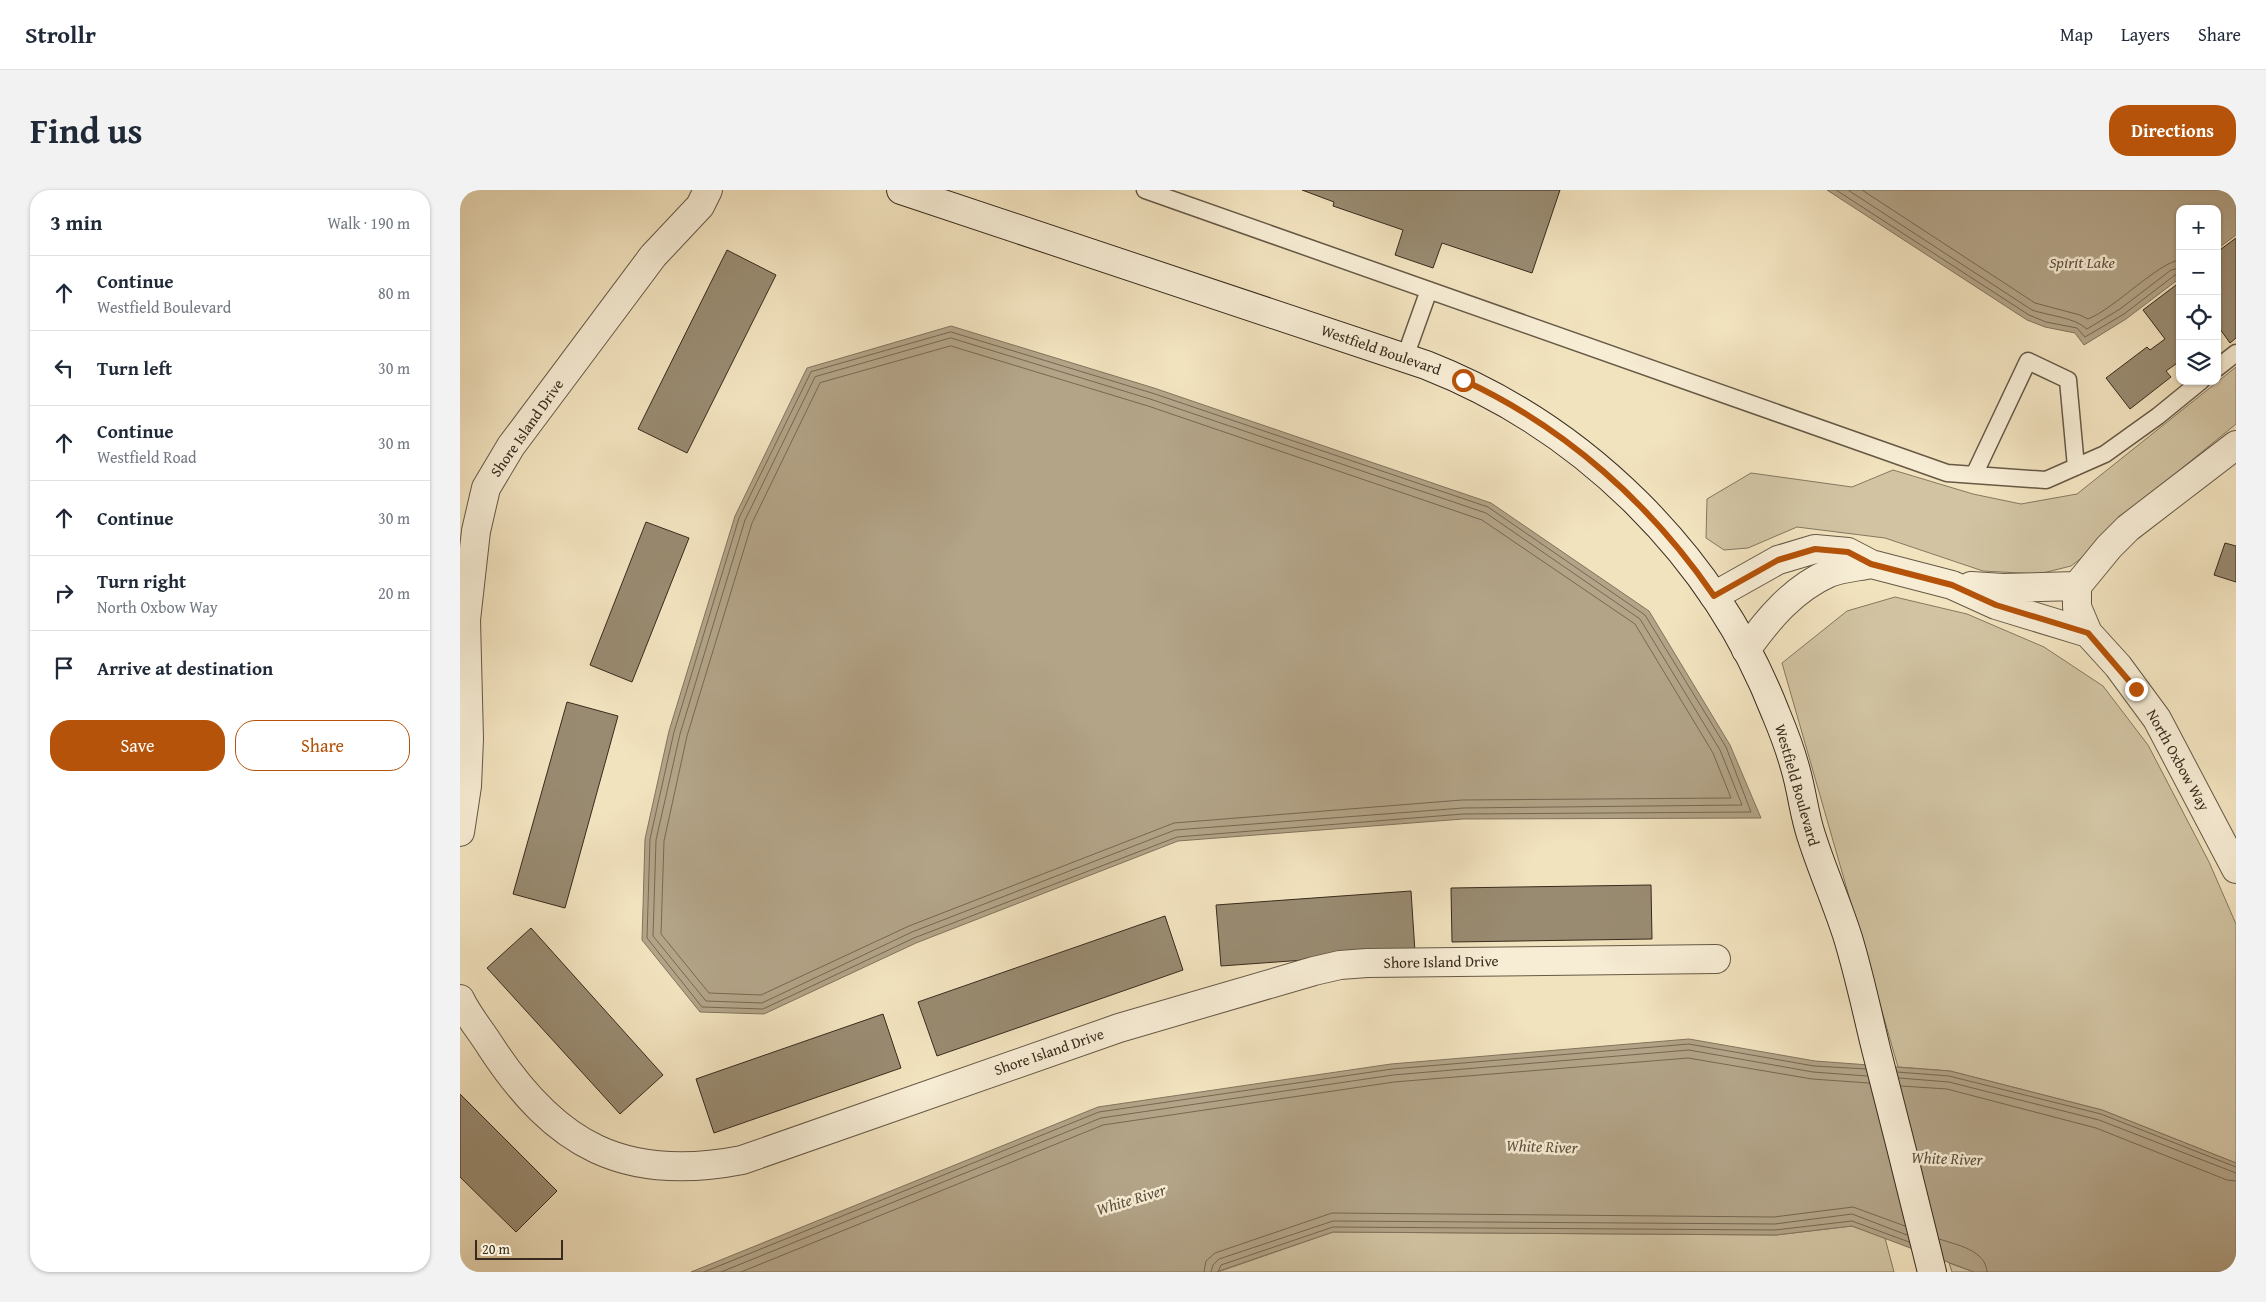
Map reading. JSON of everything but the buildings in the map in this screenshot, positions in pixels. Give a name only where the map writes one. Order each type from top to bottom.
[{"type":"street","name":"Shore Island Drive","points":[[460,832],[467,786],[469,749],[466,620],[476,530],[486,488],[511,446],[653,256],[700,206],[708,190]]},
{"type":"street","name":"Westfield Boulevard","points":[[901,190],[1405,357],[1445,372],[1488,392],[1550,430],[1578,450],[1622,488],[1654,520],[1694,567],[1714,596],[1746,650],[1776,712],[1789,749],[1810,833],[1848,939],[1932,1272]]},
{"type":"street","points":[[1952,585],[2003,588],[2077,597],[2109,547],[2128,528],[2236,445]]},
{"type":"street","points":[[1714,596],[1778,560],[1815,549],[1860,558],[1952,585],[1996,605],[2088,633]]},
{"type":"street","points":[[1746,650],[1768,619],[1802,588],[1860,558]]},
{"type":"street","name":"North Oxbow Way","points":[[2077,597],[2088,633],[2118,666],[2157,719],[2236,869]]},
{"type":"street","name":"Shore Island Drive","points":[[460,999],[516,1084],[538,1108],[558,1125],[581,1141],[619,1158],[646,1164],[687,1168],[742,1160],[1119,1028],[1340,965],[1367,963],[1716,959]]},
{"type":"lane","points":[[1145,190],[1946,473],[2046,480],[2105,454],[2196,385]]},
{"type":"lane","points":[[1405,357],[1429,290]]},
{"type":"lane","points":[[2221,365],[2236,353]]},
{"type":"lane","points":[[1974,475],[2028,361],[2068,380],[2076,467]]},
{"type":"shaded area","points":[[2236,367],[2236,424],[2170,478],[2088,553],[2071,566],[2039,574],[1983,571],[1885,538],[1797,527],[1748,548],[1724,550],[1706,538],[1707,499],[1751,473],[1852,487],[1893,470],[1973,494],[2021,504],[2077,494],[2213,385],[2221,385],[2221,379]]},
{"type":"shaded area","points":[[1895,597],[1967,614],[2044,647],[2103,686],[2148,745],[2209,862],[2236,924],[2236,1163],[2102,1110],[1950,1071],[1898,1067],[1782,663],[1847,611]]},
{"type":"shaded area","points":[[1852,1226],[1885,1238],[1894,1272],[1218,1272],[1333,1232],[1776,1235]]},
{"type":"shaded area","points":[[1949,1263],[1974,1272],[1952,1272]]},
{"type":"water","name":"Spirit Lake","points":[[1827,190],[2236,190],[2236,235],[2221,246],[2221,205],[2176,205],[2176,281],[2126,319],[2084,345],[2075,333],[2045,327],[2027,320]]},
{"type":"water","points":[[951,326],[1154,388],[1491,503],[1649,611],[1730,745],[1761,818],[1463,819],[1178,841],[916,943],[764,1014],[700,1012],[642,940],[645,839],[669,731],[735,516],[807,368]]},
{"type":"water","name":"White River","points":[[1689,1039],[1815,1061],[1950,1071],[2102,1110],[2236,1163],[2236,1272],[1974,1272],[1852,1226],[1776,1235],[1333,1232],[1216,1272],[691,1272],[1098,1107],[1391,1064]]},
{"type":"route","points":[[1463,380],[1517,409],[1550,430],[1592,462],[1622,488],[1654,520],[1694,567],[1714,596],[1778,560],[1815,549],[1848,552],[1871,564],[1952,585],[1996,605],[2038,616],[2088,633],[2136,689]]}]
